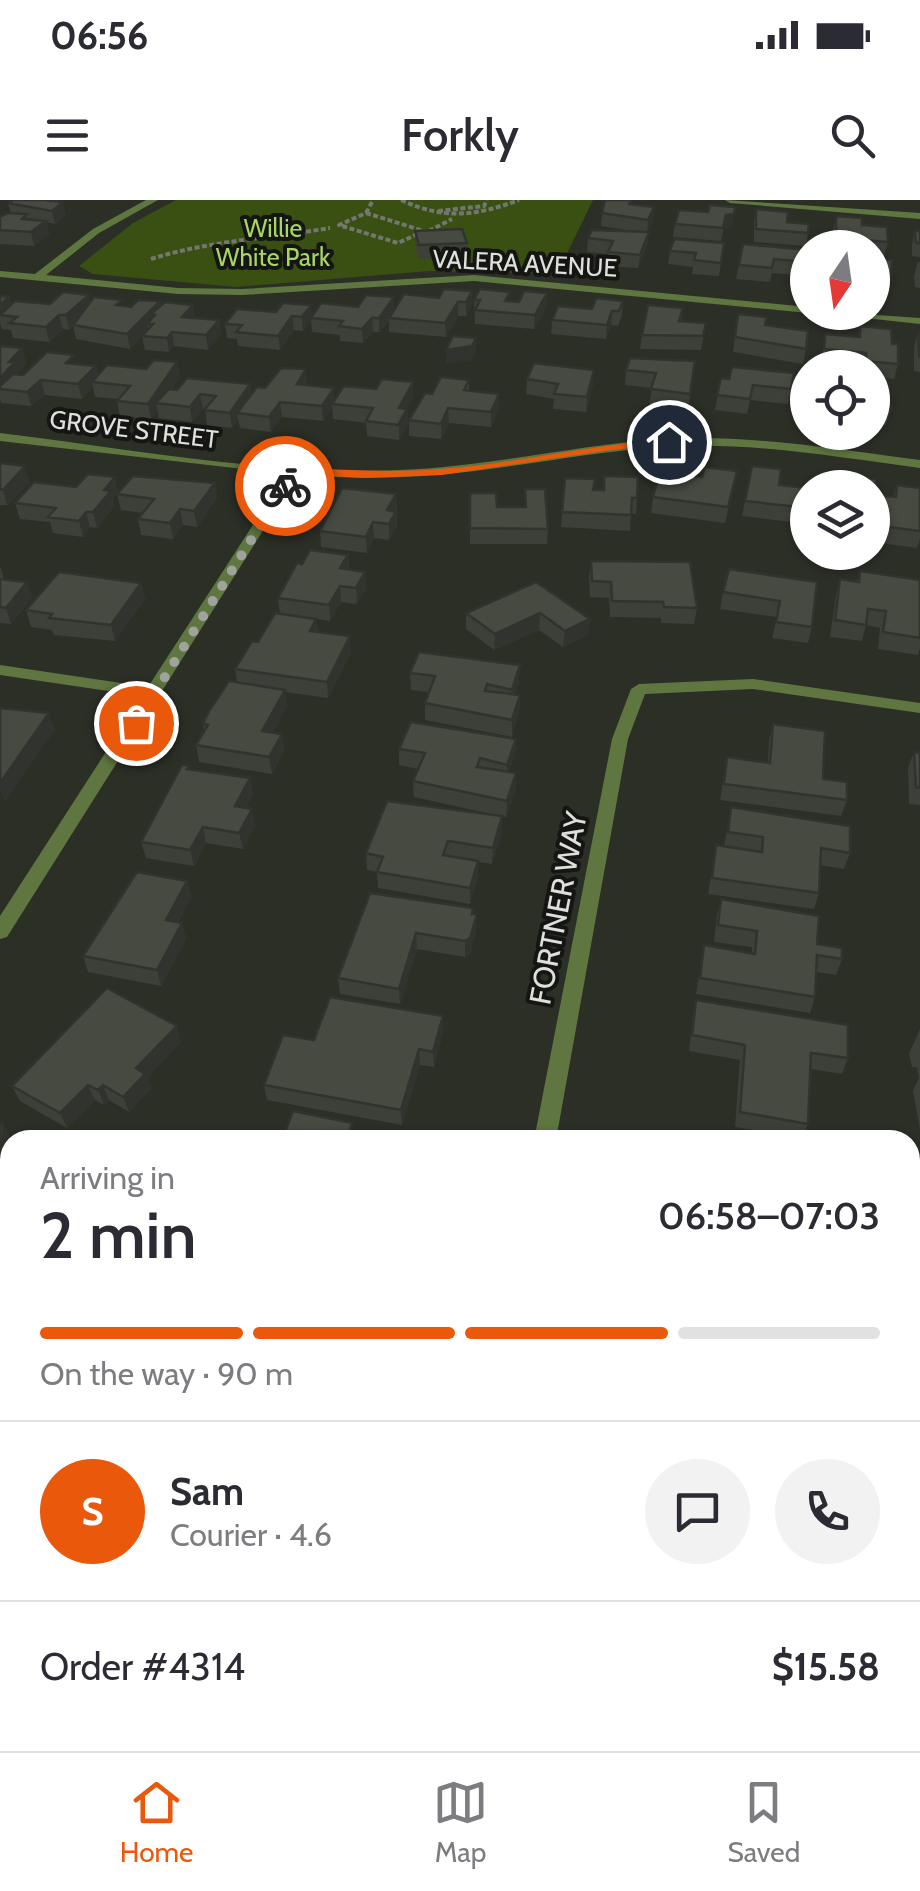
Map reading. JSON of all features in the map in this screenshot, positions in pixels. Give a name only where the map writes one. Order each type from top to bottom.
[{"type":"street","points":[[38,278],[96,231],[153,200]]},
{"type":"street","points":[[730,200],[920,216]]},
{"type":"street","name":"VALERA AVENUE","points":[[0,274],[178,291],[242,292],[474,278],[790,308]]},
{"type":"street","points":[[890,318],[920,321]]},
{"type":"street","name":"GROVE STREET","points":[[0,436],[295,470],[363,474],[442,472],[610,446],[669,442],[762,446],[920,464]]},
{"type":"street","points":[[0,932],[295,470]]},
{"type":"street","points":[[0,670],[155,693]]},
{"type":"street","name":"FORTNER WAY","points":[[546,1130],[620,739],[639,689],[753,684],[920,708]]},
{"type":"path","points":[[366,214],[372,200]]},
{"type":"path","points":[[403,200],[453,218],[482,214],[519,200]]},
{"type":"path","points":[[432,212],[472,209],[484,206],[488,200]]},
{"type":"path","points":[[421,232],[424,231],[366,214],[339,225],[398,243],[436,230],[453,218]]},
{"type":"path","points":[[140,262],[190,247],[350,228]]},
{"type":"green space","name":"Willie White Park","points":[[176,200],[593,200],[557,274],[429,271],[236,287],[93,274],[79,266],[133,223]]},
{"type":"building","points":[[605,200],[631,200],[629,204],[654,207],[648,220],[602,213]]},
{"type":"building","points":[[63,202],[52,211],[8,203]]},
{"type":"building","points":[[710,205],[735,207],[734,214],[726,215],[723,228],[675,224],[679,210],[708,212]]},
{"type":"building","points":[[756,209],[788,212],[787,222],[809,224],[808,230],[756,229]]},
{"type":"building","points":[[8,213],[46,221],[31,232],[0,230],[0,217]]},
{"type":"building","points":[[836,216],[862,218],[862,225],[887,230],[836,230]]},
{"type":"building","points":[[462,229],[467,243],[419,245],[415,231]]},
{"type":"building","points":[[592,230],[649,232],[640,255],[608,252],[613,241],[588,238]]},
{"type":"building","points":[[674,239],[724,243],[721,263],[694,260],[696,253],[670,251]]},
{"type":"building","points":[[743,244],[790,248],[790,260],[774,259],[772,268],[739,265]]},
{"type":"building","points":[[444,289],[472,291],[466,302],[458,302],[445,323],[389,318],[404,294],[439,298]]},
{"type":"building","points":[[480,289],[510,292],[505,301],[519,302],[524,291],[547,293],[535,315],[475,310],[480,300],[474,300]]},
{"type":"building","points":[[63,292],[89,295],[46,327],[9,323],[17,317],[0,315],[15,301],[50,304]]},
{"type":"building","points":[[366,295],[394,297],[379,318],[372,318],[362,329],[339,326],[343,321],[311,318],[321,303],[358,307]]},
{"type":"building","points":[[94,297],[122,300],[116,305],[131,307],[138,300],[160,301],[127,334],[73,325]]},
{"type":"building","points":[[596,298],[623,301],[619,311],[612,311],[607,325],[552,320],[558,306],[592,309]]},
{"type":"building","points":[[165,302],[193,305],[182,317],[219,320],[206,335],[172,332],[167,338],[142,336],[153,324],[147,324],[155,315],[151,314]]},
{"type":"building","points":[[283,303],[311,305],[302,317],[292,316],[278,336],[236,332],[242,325],[225,324],[237,309],[276,312]]},
{"type":"building","points":[[648,305],[683,308],[679,321],[706,323],[703,336],[642,335]]},
{"type":"building","points":[[738,314],[767,317],[765,325],[808,331],[806,349],[735,337]]},
{"type":"building","points":[[891,329],[892,344],[898,344],[898,364],[890,363],[890,350],[824,349],[825,334],[860,337],[860,330]]},
{"type":"building","points":[[453,336],[476,338],[472,346],[446,350]]},
{"type":"building","points":[[0,346],[22,348],[0,378]]},
{"type":"building","points":[[47,352],[74,355],[66,363],[96,366],[78,384],[41,380],[27,392],[0,389],[13,374],[23,375]]},
{"type":"building","points":[[630,358],[695,361],[690,394],[651,389],[656,373],[626,370]]},
{"type":"building","points":[[154,360],[177,362],[148,404],[117,401],[130,386],[92,382],[107,365],[146,369]]},
{"type":"building","points":[[534,363],[594,370],[587,397],[554,394],[558,384],[527,379]]},
{"type":"building","points":[[732,367],[790,373],[790,389],[753,385],[750,399],[717,395],[721,378],[729,379]]},
{"type":"building","points":[[281,368],[306,369],[297,384],[334,388],[322,406],[280,402],[269,417],[237,413],[257,387],[265,388]]},
{"type":"building","points":[[441,377],[469,380],[464,390],[499,394],[491,412],[448,408],[441,424],[409,420],[425,393],[432,394]]},
{"type":"building","points":[[187,378],[250,384],[230,413],[204,410],[216,396],[200,394],[190,407],[156,403],[169,389],[177,390]]},
{"type":"building","points":[[382,379],[413,382],[399,408],[407,409],[398,425],[366,421],[373,408],[332,404],[344,386],[376,389]]},
{"type":"building","points":[[0,463],[25,466],[3,490],[0,489]]},
{"type":"building","points":[[662,465],[688,468],[686,475],[702,477],[705,467],[737,471],[728,507],[653,497]]},
{"type":"building","points":[[752,466],[781,469],[779,485],[790,486],[790,506],[745,501]]},
{"type":"building","points":[[88,474],[115,477],[104,490],[111,491],[93,512],[86,512],[79,521],[48,517],[56,508],[15,503],[34,482],[76,487]]},
{"type":"building","points":[[133,476],[215,483],[194,511],[180,509],[170,523],[138,519],[154,499],[117,494]]},
{"type":"building","points":[[604,476],[638,477],[631,515],[562,512],[565,478],[595,479],[593,490],[604,490]]},
{"type":"building","points":[[897,485],[920,488],[920,531],[890,527],[890,496],[896,497]]},
{"type":"building","points":[[342,488],[396,494],[387,510],[396,512],[389,524],[373,522],[366,537],[320,531]]},
{"type":"building","points":[[525,489],[545,489],[548,529],[470,528],[470,493],[496,493],[497,507],[526,507]]},
{"type":"building","points":[[310,550],[348,555],[340,568],[365,572],[356,588],[340,586],[329,605],[278,598],[297,563],[302,564]]},
{"type":"building","points":[[591,561],[690,562],[697,608],[664,607],[663,602],[612,601],[611,582],[592,581]]},
{"type":"building","points":[[729,569],[817,582],[812,627],[776,622],[780,601],[723,592]]},
{"type":"building","points":[[860,571],[920,580],[920,638],[883,632],[886,611],[868,609],[866,625],[835,620],[840,579],[859,582]]},
{"type":"building","points":[[59,572],[141,583],[111,625],[49,618],[52,614],[26,610]]},
{"type":"building","points":[[0,579],[27,582],[6,608],[0,607]]},
{"type":"building","points":[[536,582],[590,619],[565,631],[540,613],[495,634],[466,613]]},
{"type":"building","points":[[275,613],[316,619],[310,631],[350,636],[327,682],[235,669],[252,641],[258,642]]},
{"type":"building","points":[[419,652],[520,665],[512,690],[487,684],[485,691],[520,695],[512,720],[425,703],[435,676],[410,673]]},
{"type":"building","points":[[229,681],[285,690],[262,731],[282,734],[269,757],[196,745],[208,725],[203,724],[209,711]]},
{"type":"building","points":[[0,708],[49,713],[0,783]]},
{"type":"building","points":[[411,722],[516,739],[507,765],[480,758],[477,767],[516,773],[507,801],[413,781],[425,753],[399,749]]},
{"type":"building","points":[[773,724],[825,731],[823,779],[847,782],[847,800],[724,784],[727,757],[770,763]]},
{"type":"building","points":[[914,752],[920,753],[920,788],[916,787]]},
{"type":"building","points":[[182,765],[250,778],[235,806],[252,809],[239,833],[203,827],[190,850],[141,842]]},
{"type":"building","points":[[387,801],[502,816],[493,848],[448,841],[443,855],[478,861],[470,888],[377,872],[383,857],[366,853]]},
{"type":"building","points":[[731,807],[850,826],[850,853],[821,848],[819,893],[712,878],[716,845],[762,852],[763,837],[728,832]]},
{"type":"building","points":[[137,872],[187,881],[166,920],[182,923],[157,970],[83,956]]},
{"type":"building","points":[[370,893],[473,908],[472,914],[477,914],[470,938],[465,941],[416,933],[399,989],[338,978]]},
{"type":"building","points":[[721,899],[819,916],[817,944],[842,948],[842,959],[817,955],[815,997],[700,978],[704,945],[755,954],[757,931],[718,925]]},
{"type":"building","points":[[107,988],[177,1026],[136,1068],[145,1074],[123,1097],[103,1085],[98,1090],[88,1085],[60,1113],[12,1086]]},
{"type":"building","points":[[330,997],[443,1016],[433,1052],[419,1049],[401,1110],[264,1085],[283,1035],[314,1040]]},
{"type":"building","points":[[696,1000],[848,1025],[848,1058],[811,1053],[808,1124],[740,1112],[745,1045],[692,1035]]},
{"type":"building","points":[[293,1111],[352,1123],[350,1130],[286,1130]]},
{"type":"way so far","points":[[136,723],[285,486]]},
{"type":"route","points":[[285,486],[295,470],[363,474],[442,472],[610,446],[669,442]]}]
